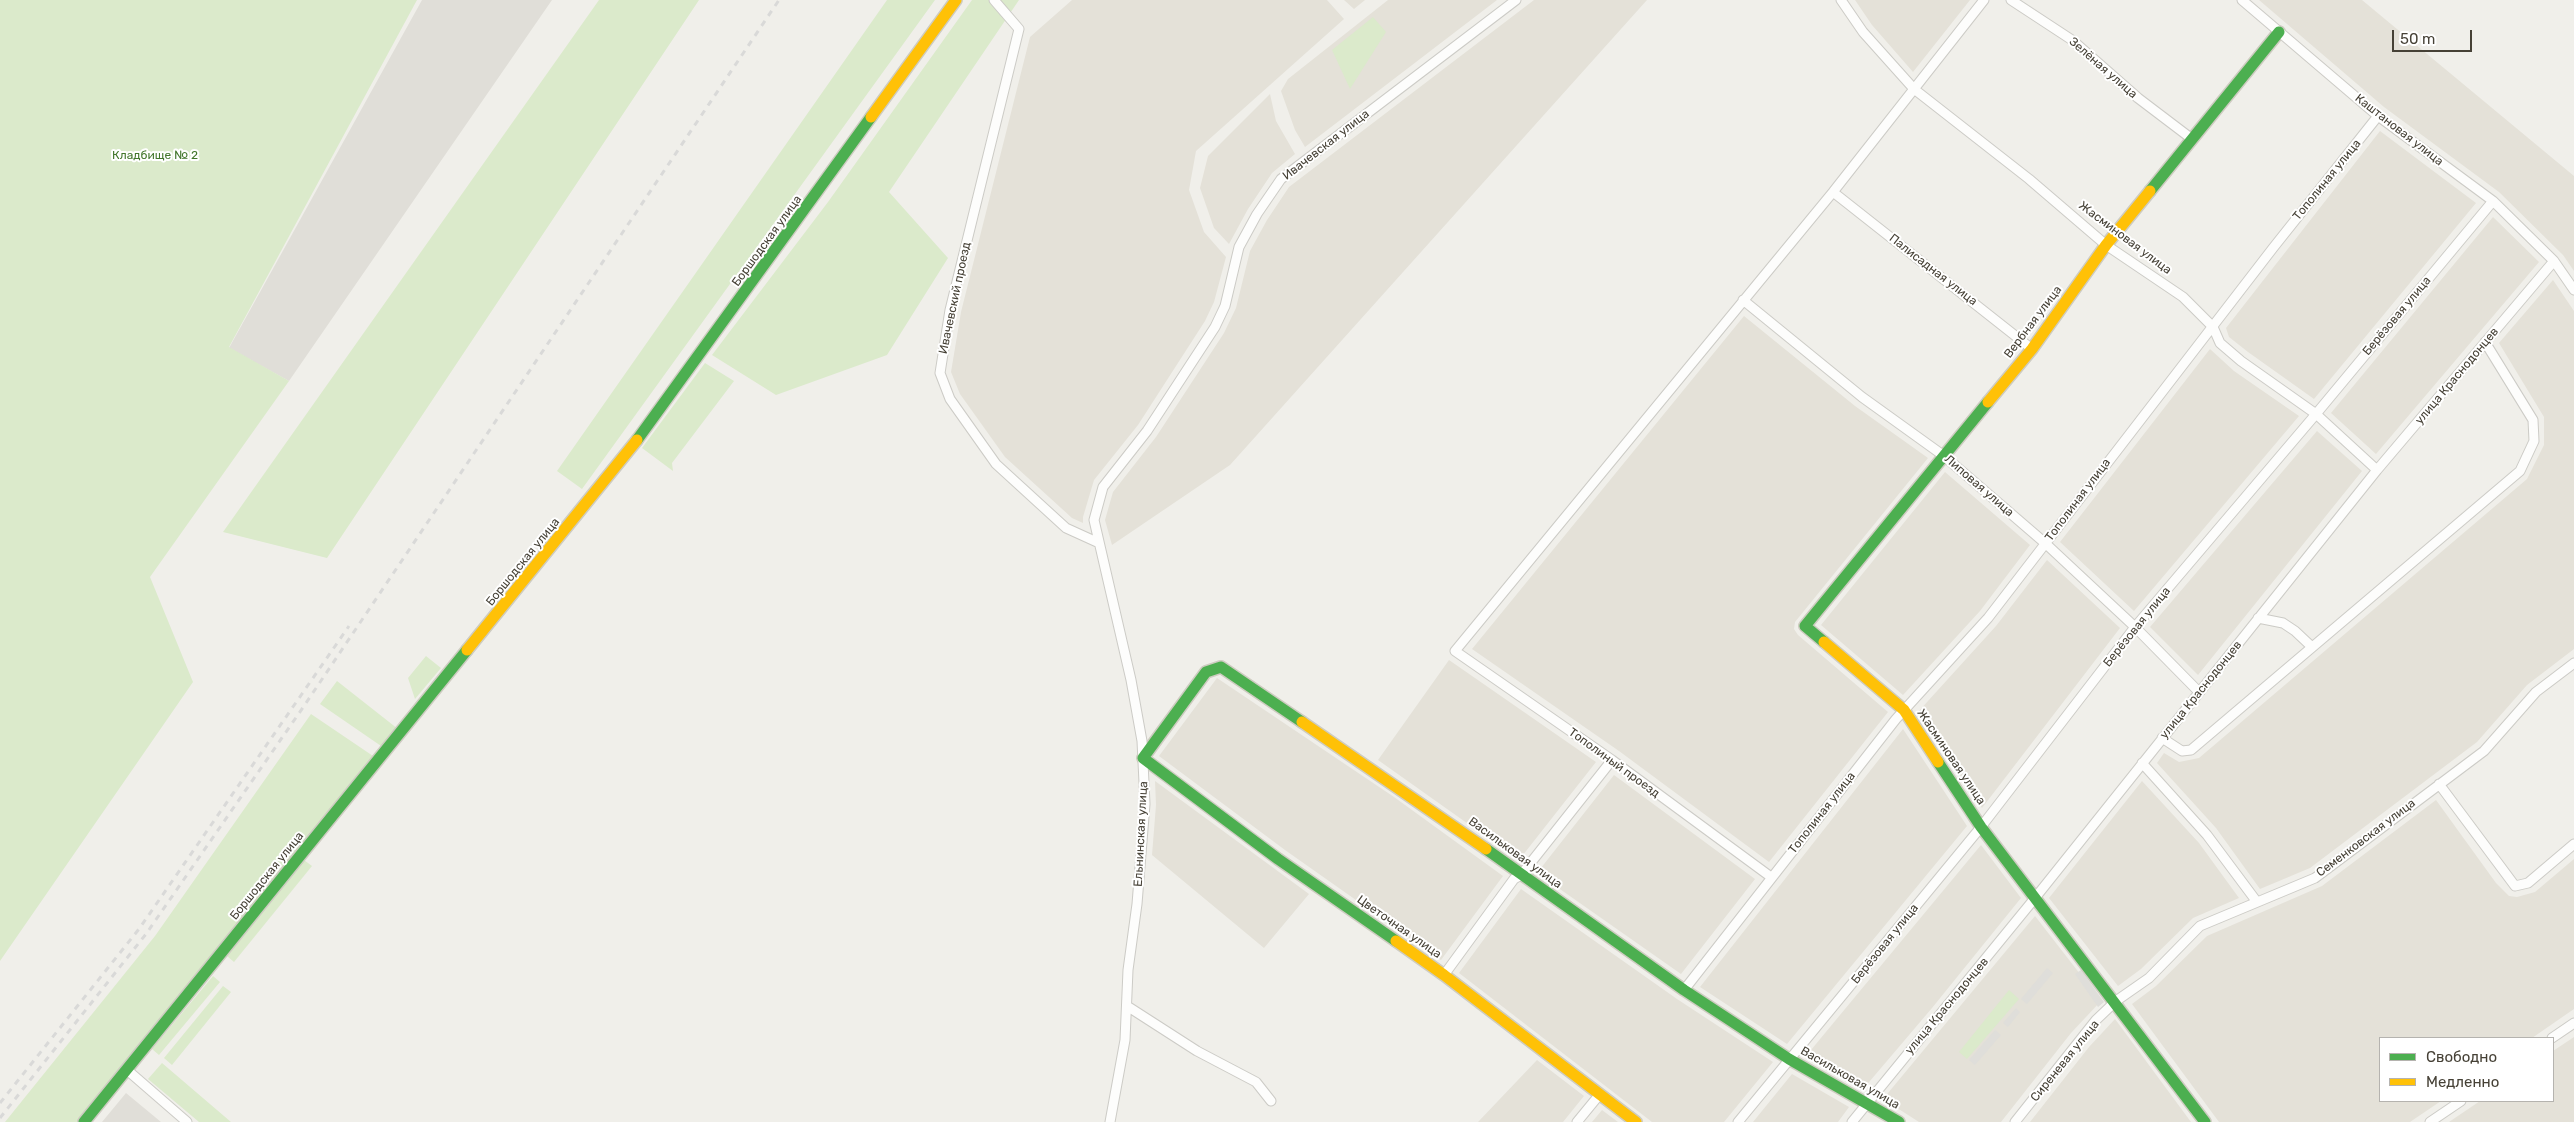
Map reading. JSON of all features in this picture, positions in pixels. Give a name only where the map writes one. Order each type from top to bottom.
[{"type":"street","name":"Боршодская улица","points":[[84,1122],[652,422],[956,0]]},
{"type":"street","name":"Ивачевский проезд","points":[[994,0],[1019,29],[950,310],[940,374],[950,399],[996,464],[1066,528],[1099,543]]},
{"type":"street","name":"Ивачевская улица","points":[[1094,520],[1103,487],[1147,431],[1215,327],[1225,306],[1239,248],[1281,179],[1516,0]]},
{"type":"street","name":"Жасминовая улица","points":[[1842,0],[1863,32],[1914,89],[2029,179],[2106,245],[2183,297],[2213,327],[2220,344],[2316,414],[2377,470]]},
{"type":"street","points":[[1743,300],[1833,192],[1984,0]]},
{"type":"street","name":"Зелёная улица","points":[[2011,0],[2072,40],[2138,98],[2192,139]]},
{"type":"street","name":"Каштановая улица","points":[[2242,0],[2378,116],[2492,201],[2554,261],[2574,290]]},
{"type":"street","name":"Вербная улица","points":[[1805,626],[2032,349],[2106,245],[2279,32]]},
{"type":"street","name":"Тополиная улица","points":[[1684,990],[1770,877],[1904,710],[1988,618],[2378,116]]},
{"type":"street","name":"Палисадная улица","points":[[1833,192],[2032,349]]},
{"type":"street","name":"Берёзовая улица","points":[[1738,1122],[1981,827],[2135,627],[2316,414],[2492,201]]},
{"type":"street","name":"улица Краснодонцев","points":[[1852,1122],[2035,898],[2377,470],[2554,261]]},
{"type":"street","name":"Липовая улица","points":[[1743,300],[1862,397],[1944,456],[2045,543],[2135,627],[2199,692]]},
{"type":"street","name":"Тополиный проезд","points":[[1743,300],[1455,652],[1612,760],[1770,877]]},
{"type":"street","points":[[2162,738],[2182,751],[2192,750],[2520,471],[2534,441],[2533,420],[2485,342]]},
{"type":"street","name":"Ельнинская улица","points":[[1094,520],[1131,680],[1143,758],[1145,804],[1137,904],[1128,970],[1123,1056],[1110,1122]]},
{"type":"street","points":[[2258,618],[2283,623],[2312,647]]},
{"type":"street","name":"Жасминовая улица","points":[[1805,626],[1904,710],[1981,827],[2206,1122]]},
{"type":"street","name":"Семенковская улица","points":[[2116,1002],[2148,978],[2200,926],[2316,878],[2484,751],[2536,692],[2574,663]]},
{"type":"street","name":"Васильковая улица","points":[[1143,758],[1206,672],[1221,667],[1400,788],[1684,990],[1790,1059],[1899,1122]]},
{"type":"street","name":"Цветочная улица","points":[[1143,758],[1278,859],[1444,975],[1636,1122]]},
{"type":"street","points":[[1444,975],[1514,879],[1521,875],[1612,760]]},
{"type":"street","points":[[2142,764],[2207,836],[2257,902]]},
{"type":"street","points":[[2439,784],[2514,886],[2528,883],[2574,844]]},
{"type":"street","name":"Сиреневая улица","points":[[2015,1122],[2086,1034],[2116,1002]]},
{"type":"street","points":[[1127,1006],[1197,1051],[1256,1082],[1271,1101]]},
{"type":"street","points":[[2553,1037],[2574,1023]]},
{"type":"street","points":[[126,1069],[187,1122]]},
{"type":"street","points":[[1577,1122],[1600,1094]]},
{"type":"street","points":[[2430,1122],[2460,1102]]},
{"type":"shaded area","points":[[422,0],[552,0],[289,381],[229,348]]},
{"type":"shaded area","points":[[1072,0],[1327,0],[1344,19],[1196,151],[1189,190],[1204,232],[1226,257],[1214,302],[1205,321],[1138,425],[1094,480],[1083,523],[1072,518],[1005,457],[960,394],[951,372],[961,312],[1030,37]]},
{"type":"shaded area","points":[[1344,0],[1365,0],[1354,9]]},
{"type":"shaded area","points":[[1388,0],[1497,0],[1305,147],[1295,130],[1281,91],[1288,79]]},
{"type":"shaded area","points":[[1534,0],[1647,0],[1230,465],[1112,545],[1105,520],[1113,492],[1156,437],[1224,333],[1236,308],[1250,251],[1267,220],[1289,187]]},
{"type":"shaded area","points":[[1855,0],[1970,0],[1913,72],[1872,25]]},
{"type":"shaded area","points":[[2259,0],[2362,0],[2574,176],[2574,271],[2563,255],[2499,192],[2384,107]]},
{"type":"shaded area","points":[[1270,94],[1276,121],[1295,154],[1272,173],[1248,209],[1229,244],[1214,228],[1200,188],[1208,156]]},
{"type":"shaded area","points":[[2380,131],[2476,203],[2314,399],[2229,337],[2226,328]]},
{"type":"shaded area","points":[[2493,217],[2539,262],[2376,454],[2331,413]]},
{"type":"shaded area","points":[[2553,280],[2574,311],[2574,649],[2527,685],[2477,742],[2310,868],[2260,889],[2216,828],[2157,763],[2164,753],[2179,762],[2199,758],[2527,479],[2544,445],[2544,417],[2499,343]]},
{"type":"shaded area","points":[[1744,316],[1855,406],[1928,458],[1795,622],[1794,629],[1798,635],[1888,712],[1769,862],[1619,751],[1472,649]]},
{"type":"shaded area","points":[[2210,349],[2234,371],[2299,416],[2134,611],[2060,542]]},
{"type":"shaded area","points":[[2317,431],[2362,471],[2198,675],[2150,627]]},
{"type":"shaded area","points":[[1945,472],[2030,545],[1980,611],[1903,695],[1821,625]]},
{"type":"shaded area","points":[[2047,560],[2120,628],[1982,808],[1918,712],[1996,626]]},
{"type":"shaded area","points":[[1449,660],[1596,762],[1519,860],[1378,760]]},
{"type":"shaded area","points":[[1217,678],[1394,797],[1503,876],[1441,960],[1285,850],[1159,756]]},
{"type":"shaded area","points":[[1903,729],[1967,826],[1787,1044],[1700,987]]},
{"type":"shaded area","points":[[1614,775],[1755,879],[1681,974],[1537,873]]},
{"type":"shaded area","points":[[1155,781],[1309,894],[1264,948],[1152,855],[1156,805]]},
{"type":"shaded area","points":[[2142,781],[2199,843],[2239,898],[2193,918],[2141,969],[2118,986],[2049,898]]},
{"type":"shaded area","points":[[2436,800],[2496,883],[2509,896],[2517,897],[2535,892],[2574,859],[2574,1009],[2533,1037],[2379,1037],[2379,1102],[2440,1102],[2410,1122],[2219,1122],[2132,1004],[2156,986],[2207,936],[2322,886]]},
{"type":"shaded area","points":[[1981,845],[2021,898],[1932,1008],[1864,1088],[1806,1056]]},
{"type":"shaded area","points":[[1521,889],[1677,999],[1773,1062],[1724,1122],[1652,1122],[1459,973]]},
{"type":"shaded area","points":[[2035,916],[2101,1001],[2071,1033],[2001,1122],[1919,1122],[1883,1099]]},
{"type":"shaded area","points":[[2047,968],[2053,973],[2027,1004],[2021,999]]},
{"type":"shaded area","points":[[2081,970],[2104,1002],[2098,1007],[2075,974]]},
{"type":"shaded area","points":[[2016,1008],[2020,1012],[2008,1027],[2003,1023]]},
{"type":"shaded area","points":[[2115,1019],[2191,1122],[2030,1122],[2089,1047]]},
{"type":"shaded area","points":[[1995,1030],[2001,1035],[1975,1065],[1969,1060]]},
{"type":"shaded area","points":[[2574,1037],[2574,1122],[2449,1122],[2479,1102],[2554,1102],[2554,1050]]},
{"type":"shaded area","points":[[1537,1060],[1584,1096],[1563,1122],[1478,1122]]},
{"type":"shaded area","points":[[1792,1074],[1849,1107],[1838,1122],[1753,1122]]},
{"type":"shaded area","points":[[126,1093],[161,1122],[102,1122]]},
{"type":"shaded area","points":[[1602,1110],[1618,1122],[1592,1122]]},
{"type":"green space","name":"Кладбище № 2","points":[[0,0],[417,0],[229,347],[289,381],[150,577],[193,682],[0,961]]},
{"type":"green space","points":[[599,0],[699,0],[327,558],[223,532]]},
{"type":"green space","points":[[887,0],[935,0],[582,489],[557,471]]},
{"type":"green space","points":[[972,0],[1019,0],[889,192],[948,258],[887,355],[776,395],[712,355],[828,202]]},
{"type":"green space","points":[[1373,17],[1386,32],[1350,89],[1332,50]]},
{"type":"green space","points":[[705,363],[734,381],[672,463],[673,471],[642,448]]},
{"type":"green space","points":[[426,656],[441,668],[415,699],[408,678]]},
{"type":"green space","points":[[337,681],[398,729],[384,748],[320,704]]},
{"type":"green space","points":[[311,714],[376,758],[79,1122],[5,1122],[155,936]]},
{"type":"green space","points":[[304,860],[312,866],[234,962],[227,956]]},
{"type":"green space","points":[[213,976],[220,982],[159,1055],[152,1049]]},
{"type":"green space","points":[[223,986],[231,992],[172,1065],[164,1058]]},
{"type":"green space","points":[[2009,990],[2019,999],[1967,1059],[1959,1052]]},
{"type":"green space","points":[[162,1063],[231,1122],[199,1122],[148,1079]]},
{"type":"railway","points":[[0,1118],[146,934],[304,706],[779,0]]},
{"type":"railway","points":[[0,1103],[139,929],[349,626]]},
{"type":"traffic: fast","points":[[2150,191],[2279,32]]},
{"type":"traffic: fast","points":[[637,440],[871,117]]},
{"type":"traffic: fast","points":[[1824,642],[1805,626],[1988,402]]},
{"type":"traffic: fast","points":[[84,1122],[467,650]]},
{"type":"traffic: fast","points":[[1302,722],[1221,667],[1206,672],[1143,758],[1278,859],[1396,941]]},
{"type":"traffic: fast","points":[[1938,762],[1981,827],[2205,1122]]},
{"type":"traffic: fast","points":[[1486,849],[1684,990],[1789,1059],[1899,1122]]},
{"type":"traffic: slow","points":[[871,117],[956,0]]},
{"type":"traffic: slow","points":[[1988,402],[2032,349],[2106,245],[2150,191]]},
{"type":"traffic: slow","points":[[467,650],[637,440]]},
{"type":"traffic: slow","points":[[1824,642],[1904,710],[1938,762]]},
{"type":"traffic: slow","points":[[1302,722],[1486,849]]},
{"type":"traffic: slow","points":[[1396,941],[1444,975],[1636,1122]]}]
